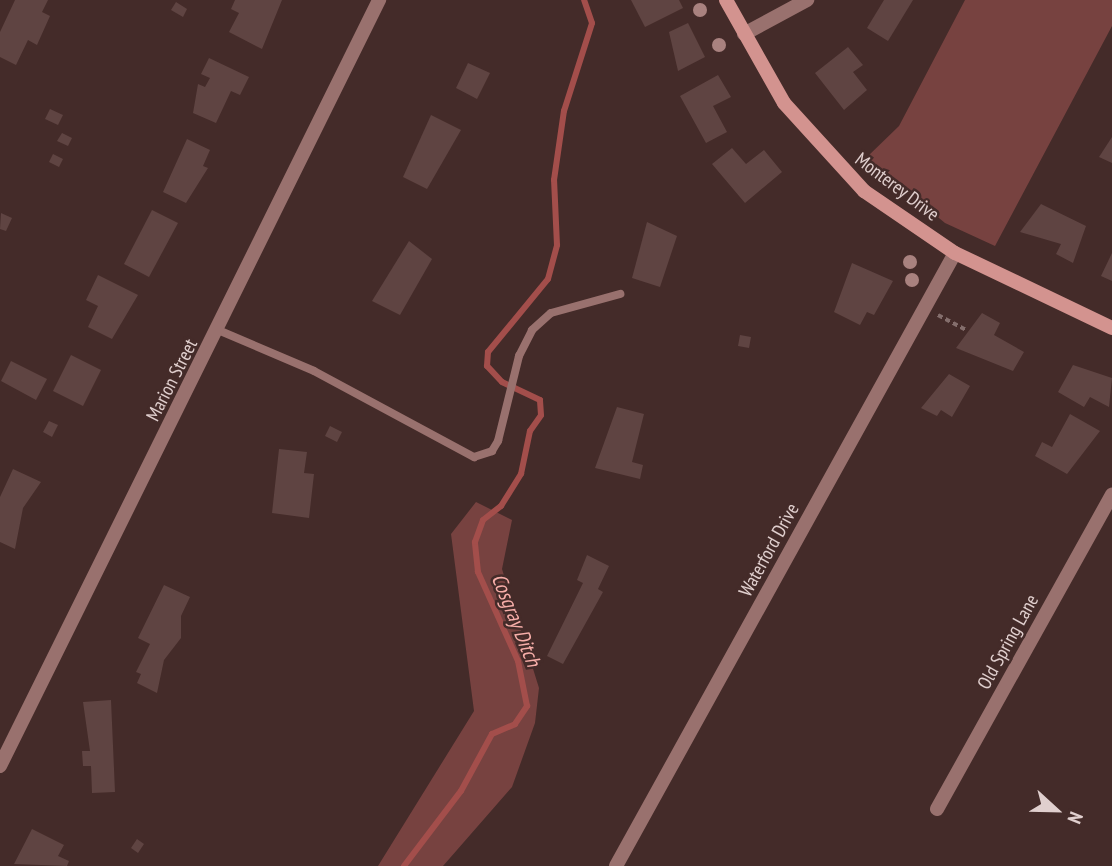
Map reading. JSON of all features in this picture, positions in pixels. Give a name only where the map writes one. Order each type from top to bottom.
[{"type":"street","name":"Monterey Drive","points":[[726,0],[784,103],[832,161],[903,220],[955,253],[1112,328]]},
{"type":"street","points":[[744,34],[807,0]]},
{"type":"street","name":"Marion Street","points":[[0,766],[377,4]]},
{"type":"street","name":"Waterford Drive","points":[[617,866],[955,253]]},
{"type":"street","name":"Old Spring Lane","points":[[937,809],[1112,494]]},
{"type":"lane","points":[[218,330],[314,371],[461,455],[492,451],[511,393],[513,375],[532,330],[551,313],[620,294]]},
{"type":"path","points":[[938,315],[966,330]]},
{"type":"shaded area","points":[[965,0],[1112,0],[1112,26],[995,246],[945,223],[866,158],[899,126]]},
{"type":"shaded area","points":[[476,502],[512,520],[502,569],[539,688],[535,723],[512,787],[443,866],[378,866],[474,711],[451,534]]},
{"type":"building","points":[[15,0],[48,0],[42,12],[50,16],[37,45],[28,40],[16,65],[0,57],[0,32]]},
{"type":"building","points":[[235,0],[282,0],[262,49],[229,32],[239,13],[231,9]]},
{"type":"building","points":[[631,0],[679,0],[683,8],[645,27]]},
{"type":"building","points":[[884,0],[913,0],[888,41],[867,28]]},
{"type":"building","points":[[176,2],[187,9],[183,17],[171,10]]},
{"type":"building","points":[[688,23],[705,57],[678,71],[669,32]]},
{"type":"building","points":[[848,47],[863,65],[853,72],[867,90],[844,110],[815,73]]},
{"type":"building","points":[[209,58],[249,77],[240,95],[231,91],[216,123],[193,113],[198,84],[205,87],[210,78],[201,74]]},
{"type":"building","points":[[468,63],[490,73],[477,99],[456,88]]},
{"type":"building","points":[[718,75],[731,97],[713,106],[727,132],[706,143],[680,96]]},
{"type":"building","points":[[50,109],[63,115],[58,125],[45,119]]},
{"type":"building","points":[[431,115],[461,130],[427,189],[403,177]]},
{"type":"building","points":[[62,133],[72,138],[68,146],[57,141]]},
{"type":"building","points":[[1112,137],[1112,163],[1099,157]]},
{"type":"building","points":[[187,139],[210,150],[203,166],[208,168],[186,203],[163,192]]},
{"type":"building","points":[[732,148],[746,164],[764,150],[782,172],[745,203],[712,164]]},
{"type":"building","points":[[53,154],[63,159],[59,167],[49,162]]},
{"type":"building","points":[[1041,204],[1086,226],[1073,263],[1056,254],[1061,244],[1020,232]]},
{"type":"building","points":[[152,210],[178,223],[149,277],[124,264]]},
{"type":"building","points":[[1,213],[12,218],[6,231],[0,229]]},
{"type":"building","points":[[647,222],[677,236],[660,287],[632,278]]},
{"type":"building","points":[[409,241],[432,259],[400,315],[372,301]]},
{"type":"building","points":[[1112,253],[1112,281],[1101,276]]},
{"type":"building","points":[[852,263],[893,281],[874,315],[867,312],[860,325],[834,312]]},
{"type":"building","points":[[98,275],[138,295],[112,339],[88,327],[98,306],[86,300]]},
{"type":"building","points":[[982,313],[1000,323],[994,335],[1024,352],[1013,371],[956,348]]},
{"type":"building","points":[[740,335],[751,337],[749,348],[738,346]]},
{"type":"building","points":[[71,355],[101,370],[83,406],[53,391]]},
{"type":"building","points":[[11,361],[47,379],[36,400],[1,381]]},
{"type":"building","points":[[1073,365],[1112,378],[1109,407],[1090,397],[1084,407],[1058,392]]},
{"type":"building","points":[[949,374],[970,386],[952,417],[941,410],[937,416],[921,408]]},
{"type":"building","points":[[617,407],[644,414],[632,462],[643,465],[640,479],[595,468]]},
{"type":"building","points":[[1070,414],[1100,431],[1067,474],[1035,456],[1042,442],[1052,447]]},
{"type":"building","points":[[49,421],[58,425],[52,437],[43,432]]},
{"type":"building","points":[[330,426],[342,432],[337,442],[325,436]]},
{"type":"building","points":[[279,449],[307,452],[304,473],[314,474],[309,518],[272,513]]},
{"type":"building","points":[[13,469],[41,482],[23,508],[15,549],[0,542],[0,497]]},
{"type":"building","points":[[587,555],[609,566],[598,589],[603,592],[563,664],[547,656],[583,583],[577,580]]},
{"type":"building","points":[[164,585],[190,597],[181,616],[181,638],[164,660],[157,693],[137,683],[141,674],[136,672],[150,644],[138,638]]},
{"type":"building","points":[[111,700],[115,792],[92,793],[91,766],[83,766],[82,751],[90,751],[83,702]]},
{"type":"building","points":[[32,829],[64,845],[58,856],[69,861],[67,866],[14,864]]},
{"type":"building","points":[[137,839],[144,844],[138,853],[131,848]]},
{"type":"waterway","name":"Cosgray Ditch","points":[[404,866],[461,791],[492,734],[515,724],[527,706],[518,661],[478,572],[475,542],[483,520],[501,506],[521,474],[530,431],[541,415],[540,400],[502,382],[487,366],[488,352],[548,279],[557,245],[554,180],[564,111],[592,23],[584,0]]}]
